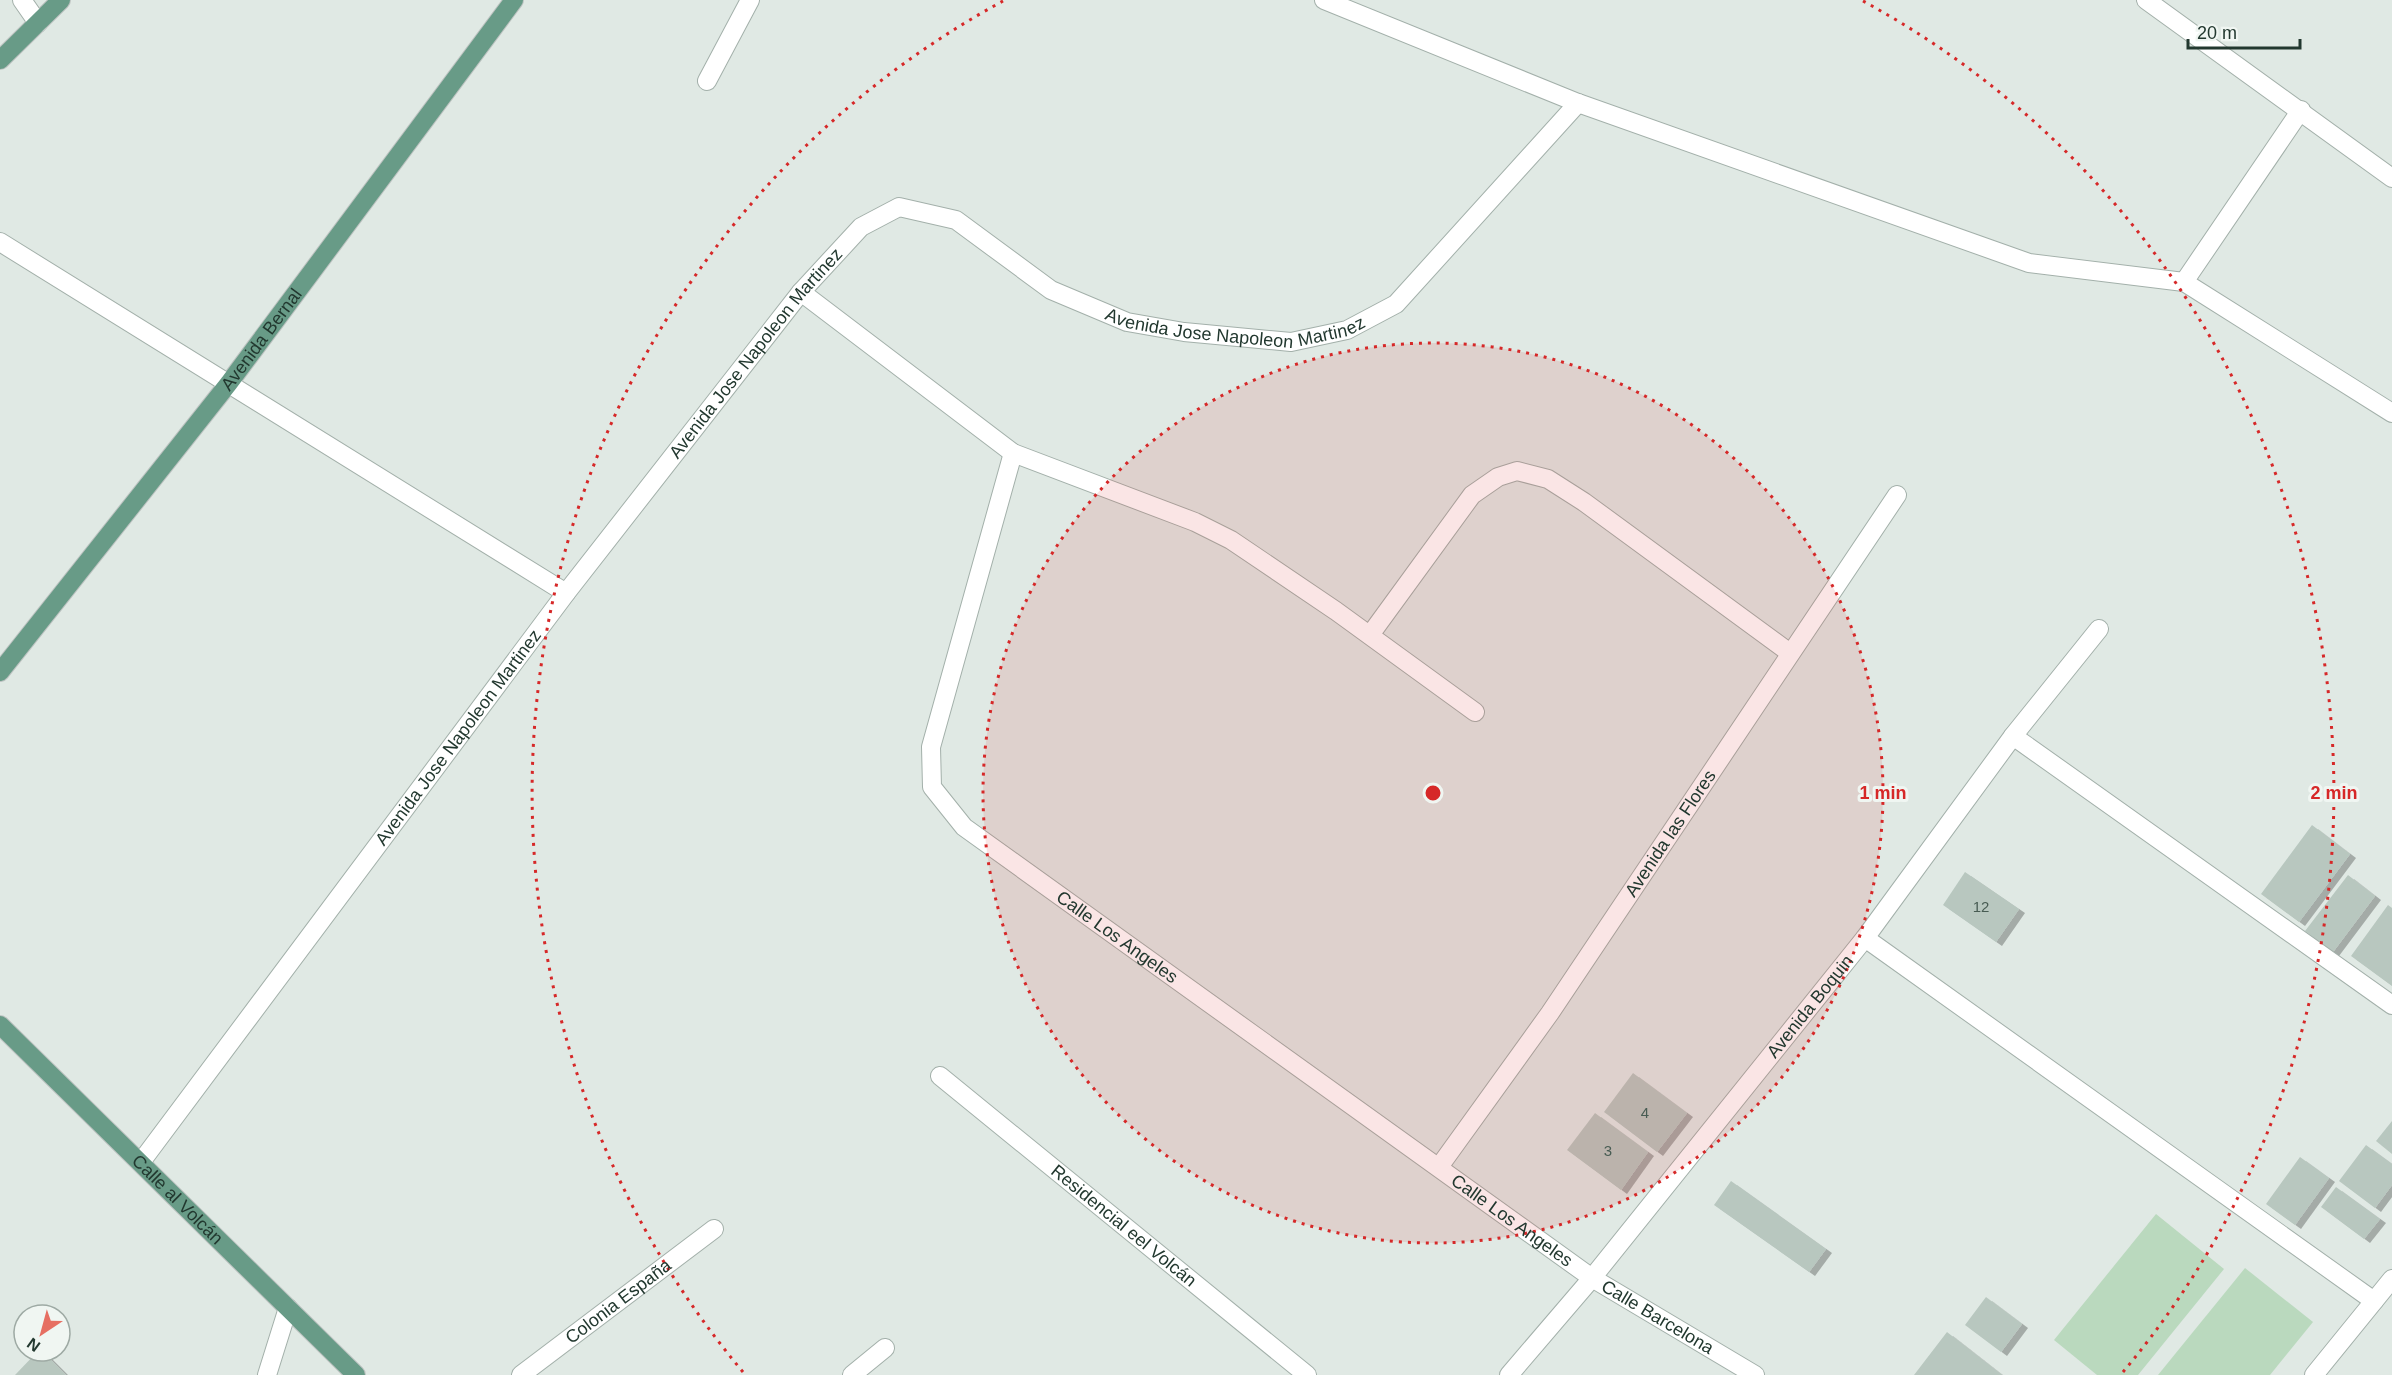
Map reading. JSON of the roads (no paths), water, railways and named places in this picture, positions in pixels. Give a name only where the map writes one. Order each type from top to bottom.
[{"type":"main road","points":[[0,60],[62,0]]},
{"type":"main road","name":"Avenida Bernal","points":[[0,672],[229,383],[514,0]]},
{"type":"main road","name":"Calle al Volcán","points":[[0,1025],[356,1375]]},
{"type":"street","points":[[22,0],[38,23]]},
{"type":"street","points":[[707,81],[750,0]]},
{"type":"street","points":[[1324,0],[1578,103],[2029,263],[2184,282],[2392,413]]},
{"type":"street","points":[[2146,0],[2392,178]]},
{"type":"street","name":"Avenida Jose Napoleon Martinez","points":[[141,1162],[566,593],[801,292],[861,227],[899,207],[956,219],[1051,290],[1127,322],[1184,332],[1292,342],[1347,330],[1396,304],[1578,103]]},
{"type":"street","points":[[2184,282],[2301,110]]},
{"type":"street","points":[[0,242],[566,593]]},
{"type":"street","points":[[801,292],[1013,453],[1195,522],[1231,540],[1370,635],[1475,712]]},
{"type":"street","name":"Calle Los Angeles","points":[[1013,453],[931,747],[932,787],[964,827],[1592,1278]]},
{"type":"street","points":[[1370,635],[1472,495],[1498,477],[1517,471],[1548,479],[1584,502],[1790,653]]},
{"type":"street","name":"Avenida las Flores","points":[[1439,1167],[1550,1012],[1897,495]]},
{"type":"street","name":"Avenida Boquin","points":[[1509,1375],[1592,1278],[1865,938],[2013,736],[2098,629]]},
{"type":"street","points":[[2013,736],[2392,1005]]},
{"type":"street","points":[[1865,938],[2374,1301]]},
{"type":"street","name":"Residencial eel Volcán","points":[[940,1076],[1307,1375]]},
{"type":"street","name":"Colonia España","points":[[521,1375],[714,1229]]},
{"type":"street","name":"Calle Barcelona","points":[[1592,1278],[1755,1375]]},
{"type":"street","points":[[2314,1375],[2392,1279]]},
{"type":"street","points":[[267,1375],[288,1308]]},
{"type":"street","points":[[852,1375],[885,1348]]}]
